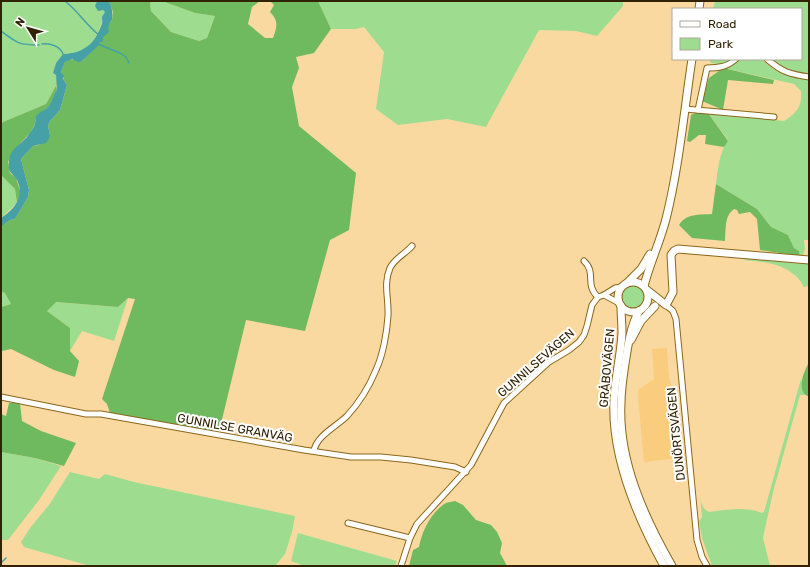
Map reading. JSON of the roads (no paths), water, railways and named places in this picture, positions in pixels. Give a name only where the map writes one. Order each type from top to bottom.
[{"type":"main road","points":[[646,306],[649,297],[646,288],[648,271],[666,220],[676,173],[692,60]]},
{"type":"main road","points":[[671,196],[646,263],[624,285],[618,295],[620,304],[627,311],[639,311],[646,306],[665,304],[673,292],[671,255],[678,249],[809,260]]},
{"type":"main road","points":[[624,285],[638,282],[646,288]]},
{"type":"main road","name":"DUNÖRTSVÄGEN","points":[[646,288],[665,304]]},
{"type":"main road","name":"GRÅBOVÄGEN","points":[[620,304],[622,334],[614,400],[614,421],[617,442],[626,481],[636,509],[664,566]]},
{"type":"main road","points":[[628,346],[641,321],[655,306]]},
{"type":"main road","name":"GRÅBOVÄGEN","points":[[639,311],[633,323],[628,346],[620,404],[623,440],[630,468],[644,510],[672,566]]},
{"type":"street","points":[[698,110],[706,68],[722,67],[730,64],[735,60]]},
{"type":"street","points":[[768,60],[777,69],[809,77]]},
{"type":"street","points":[[685,109],[774,117]]},
{"type":"street","points":[[314,451],[318,442],[347,415],[360,400],[372,380],[382,352],[388,316],[386,281],[390,268],[395,260],[412,246]]},
{"type":"street","points":[[584,261],[589,265],[591,270],[590,285],[598,297],[624,285]]},
{"type":"street","points":[[604,295],[620,304]]},
{"type":"street","name":"GUNNILSEVÄGEN","points":[[401,566],[410,538],[417,524],[466,472],[484,443],[504,403],[549,362],[579,342],[587,326],[592,305],[598,297]]},
{"type":"street","name":"DUNÖRTSVÄGEN","points":[[665,304],[673,311],[676,319],[698,540],[702,557],[707,566]]},
{"type":"street","name":"GUNNILSE GRANVÄG","points":[[1,398],[86,414],[101,414],[351,457],[381,457],[412,460],[455,467],[466,472]]},
{"type":"street","points":[[348,523],[410,538]]},
{"type":"water","points":[[97,1],[109,1],[110,3],[112,20],[108,28],[109,32],[103,37],[103,41],[99,43],[99,45],[82,61],[78,62],[72,59],[65,62],[61,72],[67,85],[60,110],[50,121],[48,126],[50,135],[49,139],[46,143],[33,146],[21,159],[29,190],[28,197],[15,219],[10,220],[1,227],[1,218],[11,211],[17,202],[20,191],[17,180],[9,168],[11,153],[27,137],[34,126],[37,115],[51,103],[57,90],[56,75],[53,73],[56,63],[63,54],[76,52],[87,47],[98,33],[102,24],[102,17],[105,12],[103,10],[98,11],[95,6]]},
{"type":"waterway","points":[[65,1],[99,35]]},
{"type":"waterway","points":[[1,31],[22,44],[39,45]]},
{"type":"waterway","points":[[42,44],[54,46],[60,49],[63,54]]},
{"type":"waterway","points":[[98,44],[120,53],[126,57],[129,63]]},
{"type":"waterway","points":[[1,563],[6,558]]}]
